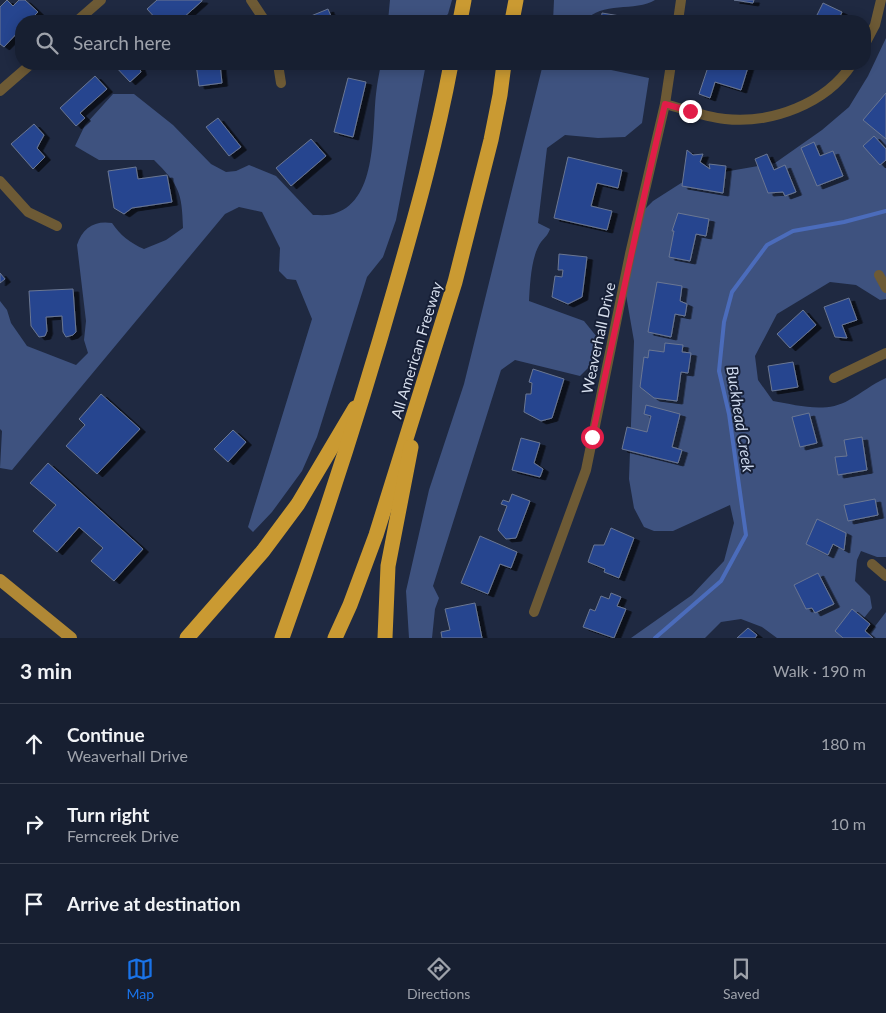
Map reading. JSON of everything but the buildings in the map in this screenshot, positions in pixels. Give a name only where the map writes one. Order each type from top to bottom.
[{"type":"highway","points":[[461,15],[464,0]]},
{"type":"highway","points":[[513,15],[516,0]]},
{"type":"highway","points":[[282,638],[347,451],[365,392],[433,152],[451,70]]},
{"type":"highway","name":"All American Freeway","points":[[335,638],[376,535],[416,412],[455,282],[491,140],[503,70]]},
{"type":"highway","points":[[187,638],[263,551],[298,504],[365,392]]},
{"type":"highway","points":[[385,638],[388,566],[410,459],[416,412]]},
{"type":"main road","points":[[0,580],[71,638]]},
{"type":"street","points":[[84,15],[101,0]]},
{"type":"street","points":[[251,0],[261,15]]},
{"type":"street","points":[[679,15],[681,0]]},
{"type":"street","points":[[871,32],[881,0]]},
{"type":"street","points":[[0,91],[23,70]]},
{"type":"street","points":[[279,70],[281,83]]},
{"type":"street","name":"Weaverhall Drive","points":[[534,612],[586,470],[630,254],[665,104],[670,70]]},
{"type":"street","points":[[665,104],[725,119],[768,118],[800,107],[826,91],[848,70]]},
{"type":"street","points":[[1,184],[28,212],[58,226]]},
{"type":"street","points":[[879,275],[886,288]]},
{"type":"street","points":[[834,378],[886,353]]},
{"type":"street","points":[[872,564],[886,576]]},
{"type":"shaded area","points":[[390,0],[452,0],[447,15],[389,15]]},
{"type":"shaded area","points":[[554,0],[655,0],[638,6],[600,11],[592,15],[553,15]]},
{"type":"shaded area","points":[[886,38],[886,299],[880,300],[856,285],[830,282],[777,314],[755,356],[758,380],[773,401],[811,407],[831,407],[854,397],[886,378],[886,557],[877,557],[861,551],[857,560],[855,581],[870,596],[872,608],[848,638],[777,638],[762,627],[741,619],[721,622],[705,638],[631,638],[692,595],[724,561],[734,523],[730,505],[673,531],[654,531],[644,527],[634,508],[629,479],[634,341],[622,272],[641,213],[653,201],[689,178],[775,163],[822,130],[849,107],[871,70]]},
{"type":"shaded area","points":[[380,70],[425,70],[396,220],[383,257],[367,277],[317,437],[302,471],[272,512],[253,532],[248,527],[312,319],[296,280],[287,279],[279,271],[280,248],[262,212],[239,207],[225,214],[12,470],[0,468],[2,431],[0,429],[0,301],[7,310],[11,323],[27,346],[76,365],[88,353],[84,340],[86,321],[77,245],[82,234],[95,224],[112,223],[126,238],[144,249],[166,240],[183,228],[182,206],[178,190],[169,176],[154,160],[99,160],[75,146],[85,125],[113,94],[134,94],[173,125],[211,164],[226,172],[236,171],[249,165],[276,176],[313,215],[328,215],[350,205],[359,193],[366,178],[373,143],[377,83]]},
{"type":"shaded area","points":[[542,70],[611,70],[649,78],[642,123],[625,137],[598,138],[565,135],[547,148],[538,223],[550,229],[535,255],[529,301],[584,321],[601,342],[594,362],[580,376],[515,360],[501,370],[433,586],[439,598],[435,609],[432,638],[409,638],[406,591],[429,490],[464,384]]},
{"type":"shaded area","points":[[886,612],[886,638],[866,638]]},
{"type":"waterway","name":"Buckhead Creek","points":[[655,638],[721,581],[746,535],[729,414],[719,371],[724,322],[732,292],[767,245],[793,231],[844,222],[886,211]]},
{"type":"route","points":[[592,437],[630,254],[665,104],[690,111]]}]
